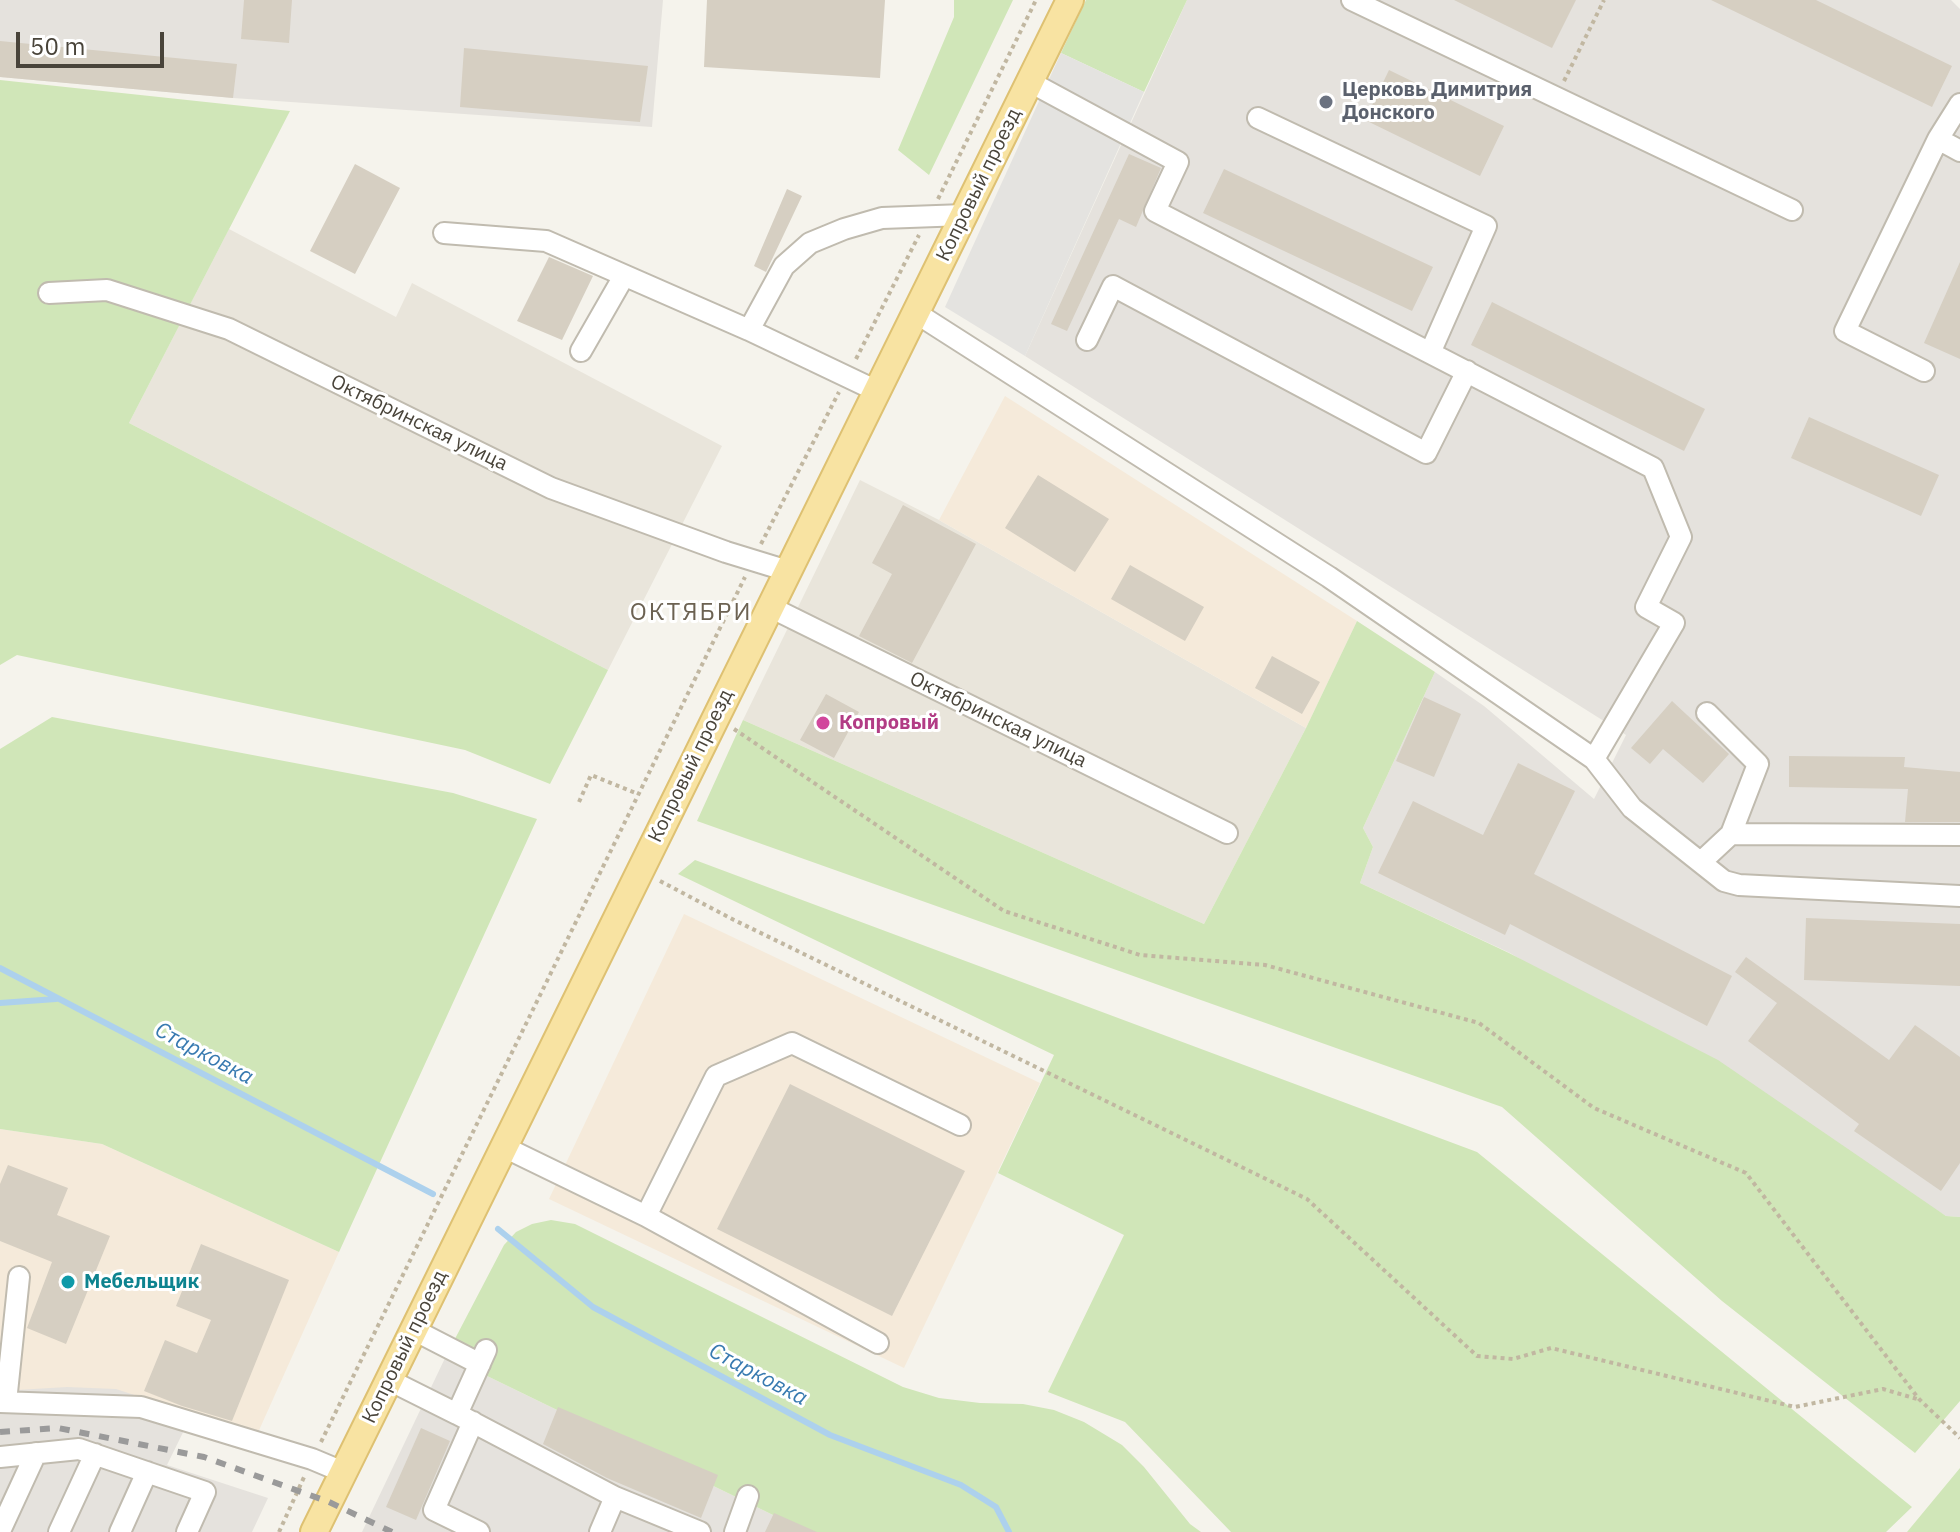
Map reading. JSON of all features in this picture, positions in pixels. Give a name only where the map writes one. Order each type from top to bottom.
[{"type":"main road","name":"Копровый проезд","points":[[314,1532],[1070,0]]},
{"type":"street","points":[[1352,0],[1792,210]]},
{"type":"street","points":[[1030,82],[1178,162],[1155,211],[1653,468],[1681,537],[1646,607],[1674,623],[1594,759]]},
{"type":"street","points":[[1924,371],[1845,331],[1938,139],[1960,104]]},
{"type":"street","points":[[1258,118],[1486,226],[1430,353]]},
{"type":"street","points":[[1938,139],[1960,151]]},
{"type":"street","points":[[749,330],[784,266],[810,243],[882,218],[964,215]]},
{"type":"street","points":[[444,233],[546,241],[749,330],[877,391]]},
{"type":"street","points":[[581,351],[624,276]]},
{"type":"street","points":[[1087,340],[1113,286],[1426,453],[1467,371]]},
{"type":"street","name":"Октябринская улица","points":[[49,293],[107,290],[229,329],[551,488],[788,571]]},
{"type":"street","points":[[916,313],[1329,577],[1594,759],[1632,808],[1724,881],[1739,885],[1960,896]]},
{"type":"street","name":"Октябринская улица","points":[[770,607],[1227,833]]},
{"type":"street","points":[[1701,862],[1731,834],[1758,764],[1707,713]]},
{"type":"street","points":[[1731,834],[1960,835]]},
{"type":"street","points":[[646,1216],[716,1076],[792,1043],[960,1125]]},
{"type":"street","points":[[504,1147],[646,1216],[878,1343]]},
{"type":"street","points":[[19,1277],[3,1402],[141,1407],[312,1459],[343,1472]]},
{"type":"street","points":[[414,1330],[483,1357],[434,1510],[479,1532]]},
{"type":"street","points":[[389,1380],[615,1497],[700,1532]]},
{"type":"street","points":[[0,1457],[79,1449],[205,1492],[187,1532]]},
{"type":"street","points":[[0,1531],[36,1453]]},
{"type":"street","points":[[59,1532],[95,1454]]},
{"type":"street","points":[[120,1532],[147,1472]]},
{"type":"street","points":[[735,1532],[748,1496]]},
{"type":"street","points":[[600,1532],[615,1497]]},
{"type":"path","points":[[279,1532],[753,560],[1036,0]]},
{"type":"path","points":[[1556,97],[1604,0]]},
{"type":"path","points":[[715,716],[1004,911],[1140,955],[1265,965],[1479,1023],[1594,1108],[1746,1173],[1919,1399],[1960,1438]]},
{"type":"path","points":[[579,802],[591,775],[638,794]]},
{"type":"path","points":[[640,870],[734,920],[1307,1199],[1477,1356],[1513,1359],[1551,1348],[1795,1407],[1883,1389],[1919,1399]]},
{"type":"shaded area","points":[[0,0],[663,0],[652,127],[233,98],[0,77]]},
{"type":"shaded area","points":[[1187,0],[1951,0],[1960,9],[1960,1217],[1946,1216],[1510,953],[1360,883],[1373,847],[1363,828],[1435,672],[1484,706],[1594,799],[1626,735],[1025,356]]},
{"type":"shaded area","points":[[1061,53],[1144,92],[1025,356],[945,307]]},
{"type":"shaded area","points":[[229,229],[396,317],[412,283],[722,446],[608,670],[129,423]]},
{"type":"shaded area","points":[[1005,396],[1357,621],[1306,728],[939,520]]},
{"type":"shaded area","points":[[860,480],[939,520],[1306,728],[1204,924],[743,720]]},
{"type":"shaded area","points":[[684,914],[1040,1083],[904,1368],[549,1199]]},
{"type":"shaded area","points":[[0,1129],[102,1144],[339,1252],[256,1437],[0,1391]]},
{"type":"shaded area","points":[[446,1356],[808,1532],[362,1532]]},
{"type":"shaded area","points":[[67,1387],[116,1389],[192,1414],[167,1465],[268,1498],[252,1532],[0,1532],[0,1391]]},
{"type":"green space","points":[[954,0],[1013,0],[929,175],[898,150],[954,17]]},
{"type":"green space","points":[[1086,0],[1187,0],[1144,92],[1061,53]]},
{"type":"green space","points":[[0,80],[290,111],[129,423],[608,670],[550,784],[465,750],[17,655],[0,665]]},
{"type":"green space","points":[[1357,621],[1435,672],[1363,828],[1373,847],[1360,883],[1509,953],[1718,1060],[1946,1216],[1960,1217],[1960,1401],[1915,1453],[1722,1301],[1502,1107],[697,821],[743,720],[1204,924],[1306,728]]},
{"type":"green space","points":[[52,717],[453,793],[537,819],[339,1252],[102,1144],[0,1129],[0,749]]},
{"type":"green space","points":[[695,860],[1477,1152],[1912,1507],[1886,1532],[1231,1532],[1125,1422],[1048,1392],[1124,1235],[998,1173],[1054,1055],[678,874]]},
{"type":"green space","points":[[551,1220],[575,1224],[903,1387],[939,1398],[1023,1404],[1054,1410],[1084,1422],[1122,1445],[1190,1524],[1201,1532],[808,1532],[446,1356],[504,1245],[516,1232]]},
{"type":"green space","points":[[1960,1468],[1960,1532],[1907,1532]]},
{"type":"building","points":[[244,0],[292,0],[289,43],[241,39]]},
{"type":"building","points":[[707,0],[885,0],[880,78],[704,67]]},
{"type":"building","points":[[1454,0],[1576,0],[1552,48]]},
{"type":"building","points":[[1711,0],[1816,0],[1952,66],[1932,107]]},
{"type":"building","points":[[0,41],[237,64],[233,98],[0,77]]},
{"type":"building","points":[[464,48],[648,66],[640,122],[460,107]]},
{"type":"building","points":[[1389,70],[1504,126],[1480,176],[1365,120]]},
{"type":"building","points":[[1129,154],[1161,168],[1136,227],[1119,219],[1067,331],[1051,324]]},
{"type":"building","points":[[355,164],[400,188],[355,274],[310,251]]},
{"type":"building","points":[[1224,169],[1433,267],[1412,311],[1203,213]]},
{"type":"building","points":[[787,189],[802,196],[766,272],[754,266]]},
{"type":"building","points":[[549,257],[593,276],[562,340],[517,321]]},
{"type":"building","points":[[1960,262],[1960,359],[1924,343]]},
{"type":"building","points":[[1492,302],[1705,409],[1684,451],[1471,345]]},
{"type":"building","points":[[1809,417],[1939,475],[1921,516],[1791,458]]},
{"type":"building","points":[[1038,475],[1109,519],[1075,572],[1005,528]]},
{"type":"building","points":[[903,505],[976,544],[912,663],[859,636],[892,574],[872,563]]},
{"type":"building","points":[[1130,565],[1204,607],[1185,641],[1111,599]]},
{"type":"building","points":[[1272,656],[1320,682],[1302,714],[1255,688]]},
{"type":"building","name":"Копровый","points":[[826,694],[859,712],[834,758],[800,740]]},
{"type":"building","points":[[1424,697],[1461,714],[1434,777],[1396,761]]},
{"type":"building","points":[[1672,701],[1729,754],[1703,783],[1663,749],[1650,764],[1631,748]]},
{"type":"building","points":[[1789,756],[1905,757],[1904,767],[1960,772],[1960,822],[1905,822],[1908,789],[1789,787]]},
{"type":"building","points":[[1518,763],[1575,791],[1534,874],[1732,976],[1707,1026],[1510,924],[1505,935],[1378,873],[1413,801],[1483,835]]},
{"type":"building","points":[[1806,918],[1960,924],[1960,986],[1804,980]]},
{"type":"building","points":[[1746,957],[1889,1060],[1915,1025],[1960,1057],[1960,1163],[1941,1191],[1854,1131],[1859,1124],[1748,1041],[1777,1003],[1735,972]]},
{"type":"building","points":[[790,1084],[965,1171],[892,1316],[717,1229]]},
{"type":"building","points":[[8,1165],[68,1188],[57,1215],[110,1236],[66,1344],[27,1328],[52,1262],[0,1241],[0,1184]]},
{"type":"building","points":[[201,1244],[289,1280],[232,1421],[144,1391],[165,1340],[197,1353],[211,1320],[176,1306]]},
{"type":"building","points":[[558,1407],[718,1475],[701,1518],[607,1478],[543,1444]]},
{"type":"building","points":[[421,1428],[450,1441],[416,1520],[386,1507]]},
{"type":"building","points":[[774,1513],[817,1532],[765,1532]]},
{"type":"waterway","name":"Старковка","points":[[0,968],[433,1194]]},
{"type":"waterway","points":[[0,1003],[56,999]]},
{"type":"waterway","name":"Старковка","points":[[498,1229],[593,1307],[830,1435],[961,1485],[996,1507],[1009,1532]]},
{"type":"railway","points":[[0,1432],[58,1428],[204,1457],[329,1502],[392,1532]]},
{"type":"place","name":"Церковь Димитрия Донского","points":[[1326,102]]},
{"type":"place","name":"Копровый","points":[[823,723]]},
{"type":"place","name":"Мебельщик","points":[[68,1282]]},
{"type":"district","name":"ОКТЯБРИ","points":[[691,613]]}]
